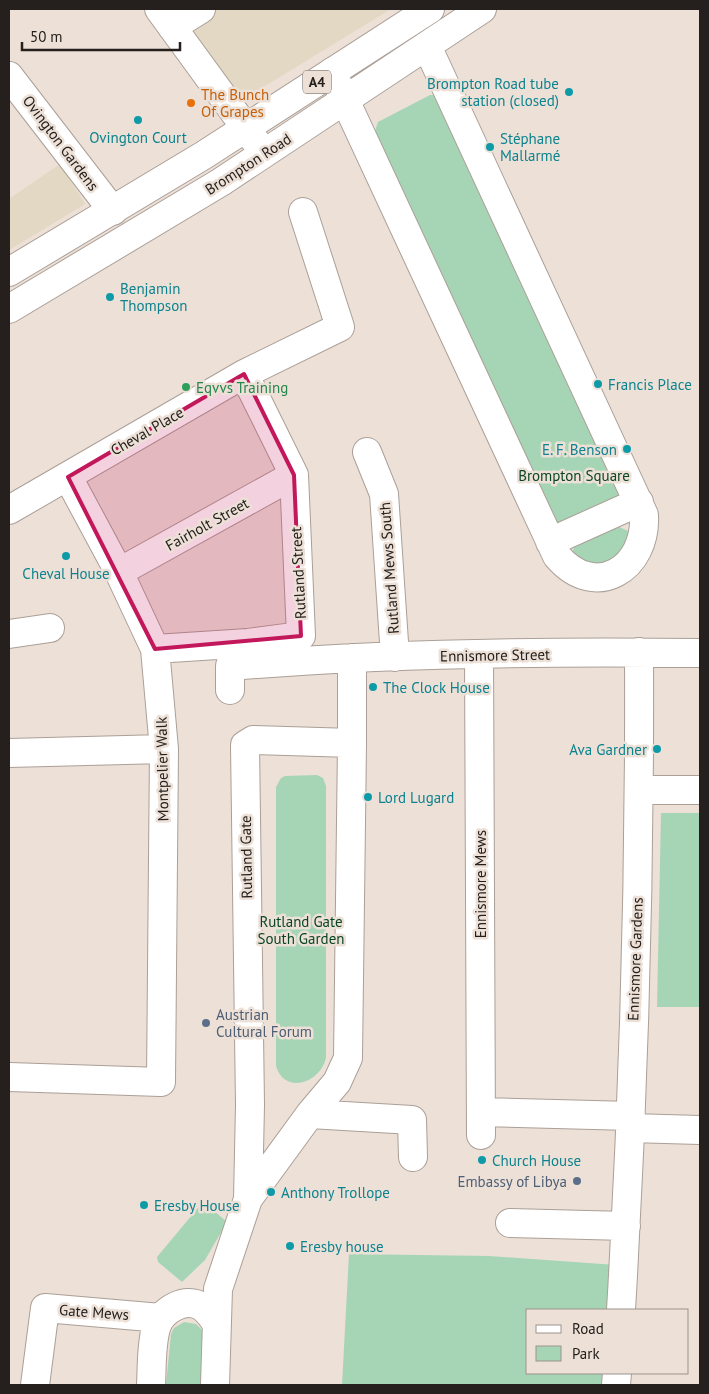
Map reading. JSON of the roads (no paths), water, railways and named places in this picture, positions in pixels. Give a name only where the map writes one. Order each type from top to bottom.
[{"type":"main road","points":[[201,9],[166,18],[264,154]]},
{"type":"main road","name":"A4","points":[[9,272],[114,211],[430,9]]},
{"type":"main road","name":"Brompton Road","points":[[9,309],[120,245],[264,154],[427,46],[467,13]]},
{"type":"main road","points":[[332,72],[557,556],[577,574],[590,577],[605,576],[629,564],[642,545],[645,529],[644,515],[427,46]]},
{"type":"main road","name":"Ovington Gardens","points":[[13,91],[114,211]]},
{"type":"main road","name":"Cheval Place","points":[[9,510],[244,374],[340,327],[303,212]]},
{"type":"main road","name":"Rutland Street","points":[[155,649],[248,643],[301,636],[294,475],[244,374]]},
{"type":"main road","name":"Rutland Mews South","points":[[367,452],[384,494],[395,657]]},
{"type":"main road","name":"Fairholt Street","points":[[119,572],[294,475]]},
{"type":"main road","name":"Montpelier Walk","points":[[9,1077],[161,1082],[164,749],[155,649],[119,572],[68,477]]},
{"type":"main road","points":[[550,542],[639,502]]},
{"type":"main road","points":[[9,634],[50,628]]},
{"type":"main road","name":"Ennismore Street","points":[[230,690],[230,666],[352,658],[639,652],[700,653]]},
{"type":"main road","name":"Ennismore Gardens","points":[[621,1309],[630,1122],[639,790],[639,652]]},
{"type":"main road","name":"Ennismore Mews","points":[[479,655],[481,1123],[630,1122]]},
{"type":"main road","name":"Rutland Gate","points":[[248,1198],[310,1114],[337,1082],[348,1058],[352,658]]},
{"type":"main road","name":"Rutland Gate","points":[[215,1385],[218,1289],[248,1198],[250,1105],[244,745],[253,740],[352,743]]},
{"type":"main road","points":[[9,753],[164,749]]},
{"type":"main road","points":[[639,790],[700,790]]},
{"type":"main road","points":[[310,1114],[412,1120],[413,1157]]},
{"type":"main road","points":[[630,1122],[700,1130]]},
{"type":"main road","points":[[510,1223],[626,1226]]},
{"type":"main road","points":[[151,1385],[155,1335],[161,1318],[176,1306],[188,1302],[201,1305],[208,1311],[216,1324]]},
{"type":"main road","name":"Gate Mews","points":[[35,1385],[45,1308],[161,1318]]},
{"type":"place","name":"Brompton Road tube station (closed)","points":[[569,92]]},
{"type":"place","name":"The Bunch Of Grapes","points":[[191,103]]},
{"type":"place","name":"Ovington Court","points":[[138,120]]},
{"type":"place","name":"Stéphane Mallarmé","points":[[490,147]]},
{"type":"place","name":"Benjamin Thompson","points":[[110,297]]},
{"type":"place","name":"Francis Place","points":[[598,384]]},
{"type":"place","name":"Eqvvs Training","points":[[186,387]]},
{"type":"place","name":"E. F. Benson","points":[[627,449]]},
{"type":"place","name":"Cheval House","points":[[66,556]]},
{"type":"place","name":"The Clock House","points":[[373,687]]},
{"type":"place","name":"Ava Gardner","points":[[657,749]]},
{"type":"place","name":"Lord Lugard","points":[[368,797]]},
{"type":"place","name":"Austrian Cultural Forum","points":[[206,1023]]},
{"type":"place","name":"Church House","points":[[482,1160]]},
{"type":"place","name":"Embassy of Libya","points":[[577,1181]]},
{"type":"place","name":"Anthony Trollope","points":[[271,1192]]},
{"type":"place","name":"Eresby House","points":[[144,1205]]},
{"type":"place","name":"Eresby house","points":[[290,1246]]},
{"type":"park label","name":"Brompton Square","points":[[574,475]]},
{"type":"park label","name":"Rutland Gate South Garden","points":[[301,930]]}]
